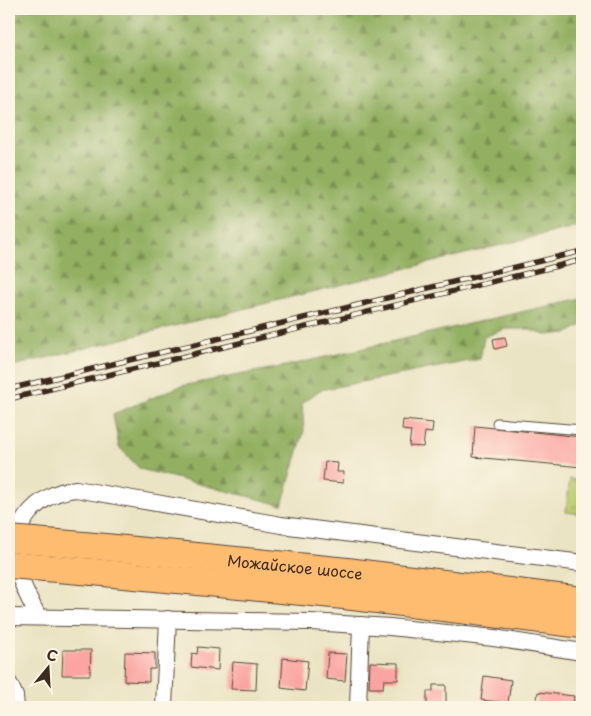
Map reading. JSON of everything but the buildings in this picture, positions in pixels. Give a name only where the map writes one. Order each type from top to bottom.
[{"type":"main road","name":"Можайское шоссе","points":[[11,554],[328,569],[582,600]]},
{"type":"main road","name":"Можайское шоссе","points":[[94,559],[344,596],[582,625]]},
{"type":"street","points":[[9,575],[11,554],[20,527],[34,507],[52,494],[76,489],[272,523],[582,563]]},
{"type":"street","points":[[11,554],[38,616]]},
{"type":"street","points":[[9,617],[38,616],[361,625],[494,638],[582,652]]},
{"type":"street","points":[[164,707],[168,619]]},
{"type":"street","points":[[358,707],[361,625]]},
{"type":"street","points":[[9,683],[15,696],[16,707]]},
{"type":"lane","points":[[497,423],[582,430]]},
{"type":"green space","points":[[9,9],[582,9],[582,225],[9,367]]},
{"type":"green space","points":[[582,298],[582,325],[568,333],[546,335],[527,329],[505,329],[484,337],[480,359],[320,390],[302,403],[304,431],[282,505],[140,469],[119,447],[113,414],[181,386],[286,366]]},
{"type":"green space","points":[[570,479],[582,481],[582,514],[566,512]]},
{"type":"railway","points":[[9,389],[582,251]]},
{"type":"railway","points":[[9,399],[582,260]]}]
